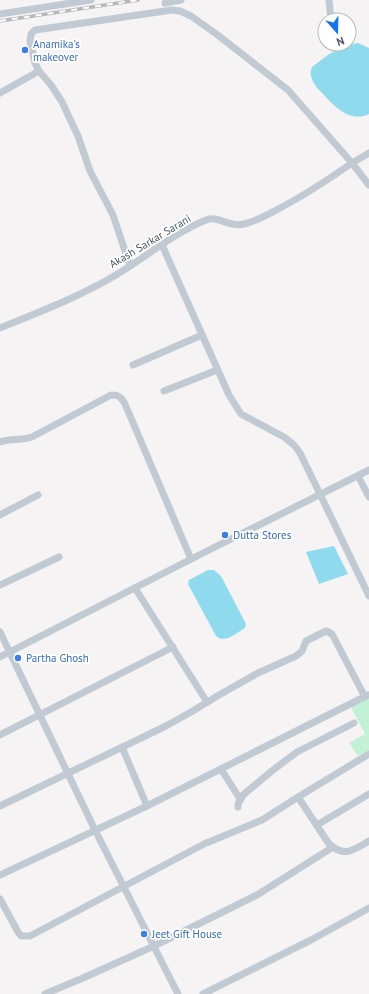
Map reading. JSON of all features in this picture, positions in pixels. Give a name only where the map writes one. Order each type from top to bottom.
[{"type":"street","points":[[0,14],[91,0]]},
{"type":"street","points":[[130,266],[113,215],[90,171],[78,136],[62,102],[51,85],[39,71],[33,58],[30,41],[31,34],[35,30],[181,0]]},
{"type":"street","points":[[329,0],[330,12]]},
{"type":"street","points":[[165,4],[172,10],[180,11],[191,16],[288,90],[352,163],[369,185]]},
{"type":"street","points":[[0,93],[39,71]]},
{"type":"street","name":"Akash Sarkar Sarani","points":[[0,328],[85,293],[162,245],[208,219],[218,220],[236,226],[270,214],[316,188],[369,153]]},
{"type":"street","points":[[162,245],[229,395],[241,414],[284,437],[294,445],[300,453],[367,586],[369,596]]},
{"type":"street","points":[[133,365],[202,335]]},
{"type":"street","points":[[164,391],[217,370]]},
{"type":"street","points":[[0,442],[8,439],[18,441],[24,440],[111,395],[116,395],[122,398],[191,559]]},
{"type":"street","points":[[0,657],[369,470]]},
{"type":"street","points":[[358,476],[369,497]]},
{"type":"street","points":[[0,515],[38,495]]},
{"type":"street","points":[[0,585],[59,557]]},
{"type":"street","points":[[135,588],[207,702]]},
{"type":"street","points":[[0,806],[166,726],[258,674],[296,656],[302,651],[306,641],[326,631],[332,634],[367,696],[147,806],[0,875]]},
{"type":"street","points":[[0,632],[95,830],[178,994]]},
{"type":"street","points":[[0,735],[172,647]]},
{"type":"street","points":[[238,807],[240,799],[243,795],[297,752],[354,723]]},
{"type":"street","points":[[122,747],[147,806]]},
{"type":"street","points":[[0,899],[21,936],[26,937],[37,933],[204,844],[262,820],[298,796],[369,754]]},
{"type":"street","points":[[221,769],[240,799]]},
{"type":"street","points":[[317,825],[369,794]]},
{"type":"street","points":[[298,796],[335,849],[346,852],[354,850],[369,841]]},
{"type":"street","points":[[45,994],[154,946],[257,895],[333,847]]},
{"type":"street","points":[[203,994],[311,940],[369,908]]},
{"type":"green space","points":[[369,698],[369,750],[358,756],[349,743],[365,734],[351,707]]},
{"type":"water","points":[[357,43],[369,48],[369,114],[362,116],[349,115],[333,104],[319,90],[311,75],[312,67],[334,52],[357,52]]},
{"type":"water","points":[[334,546],[348,574],[319,584],[306,552]]},
{"type":"water","points":[[208,570],[214,570],[221,576],[246,624],[245,628],[234,635],[223,639],[216,636],[188,584],[189,580]]},
{"type":"railway","points":[[0,21],[138,0]]},
{"type":"place","name":"Anamika's makeover","points":[[25,50]]},
{"type":"place","name":"Dutta Stores","points":[[225,535]]},
{"type":"place","name":"Partha Ghosh","points":[[18,658]]},
{"type":"place","name":"Jeet Gift House","points":[[144,934]]}]
